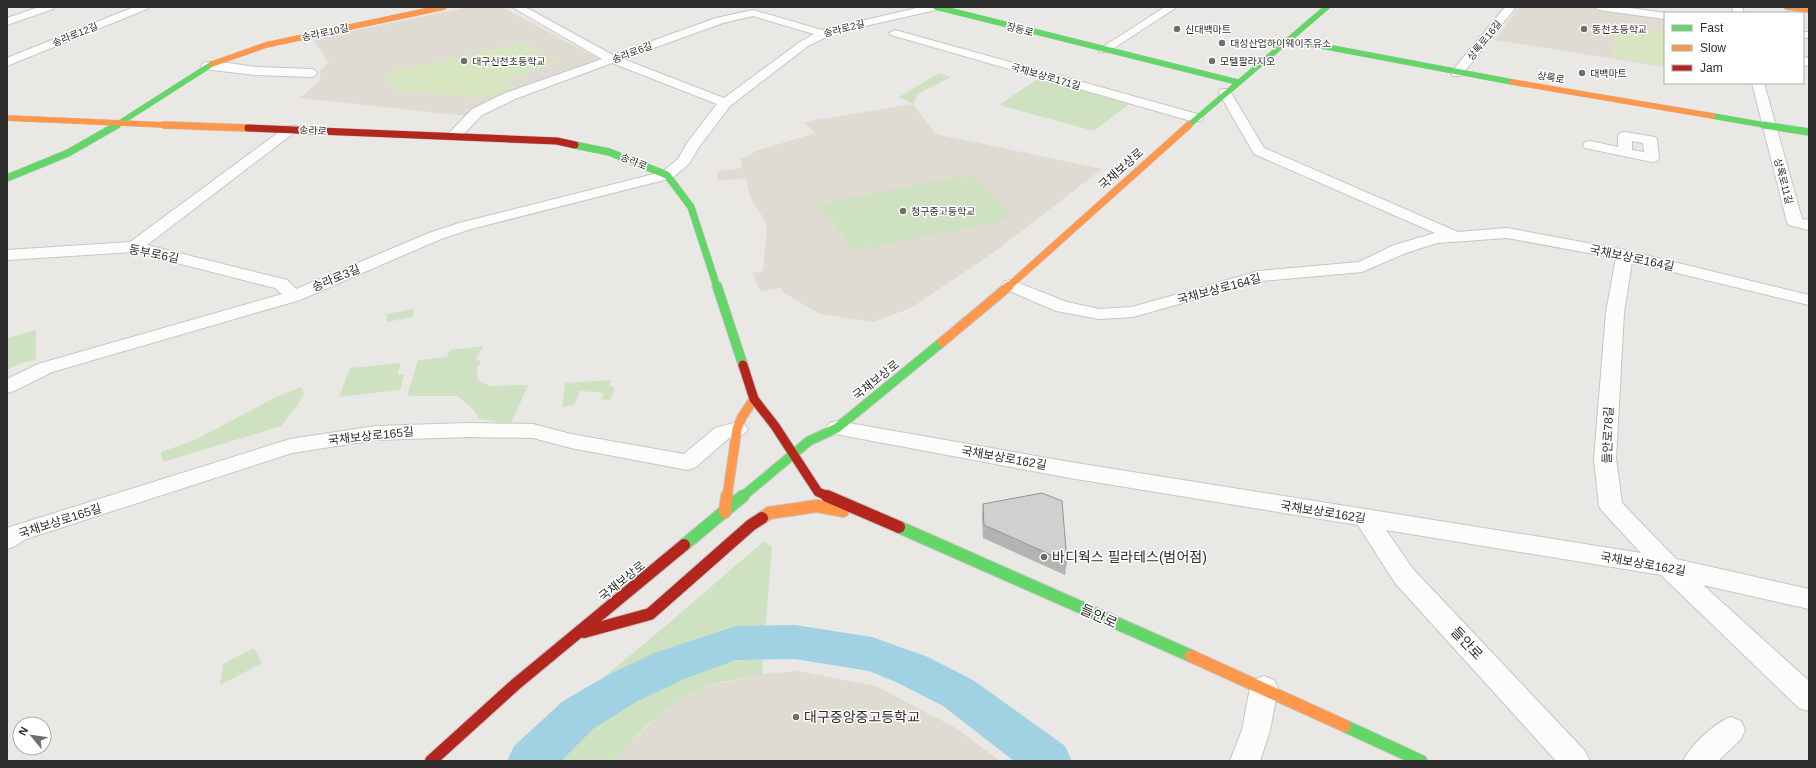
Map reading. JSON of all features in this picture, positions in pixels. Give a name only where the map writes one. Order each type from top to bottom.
[{"type":"main road","name":"송라로10길","points":[[7,178],[68,153],[121,122],[207,66],[266,45],[444,7]]},
{"type":"main road","name":"장등로","points":[[936,7],[1237,82]]},
{"type":"main road","name":"국채보상로","points":[[431,761],[516,684],[793,454],[809,441],[837,428],[1011,285],[1237,82],[1290,40],[1328,7]]},
{"type":"main road","points":[[1787,7],[1809,10]]},
{"type":"main road","name":"상록로","points":[[1290,40],[1456,72],[1809,132]]},
{"type":"main road","name":"송라로","points":[[9,120],[121,122],[557,141],[600,149],[667,175]]},
{"type":"main road","points":[[667,175],[692,207],[754,399],[775,426],[793,454]]},
{"type":"main road","points":[[725,512],[737,429],[742,417],[754,399]]},
{"type":"main road","name":"들안로","points":[[793,454],[818,492],[869,516],[1264,688],[1421,761]]},
{"type":"main road","points":[[577,634],[650,614],[751,525],[769,513],[817,506],[869,516]]},
{"type":"street","points":[[7,22],[49,7]]},
{"type":"street","name":"송라로12길","points":[[7,62],[143,7]]},
{"type":"street","points":[[516,7],[612,59],[725,103]]},
{"type":"street","name":"송라로2길","points":[[667,175],[684,161],[692,146],[725,103],[786,57],[822,34],[830,30],[936,7]]},
{"type":"street","points":[[1104,50],[1172,7]]},
{"type":"street","name":"상록로16길","points":[[1456,72],[1510,7]]},
{"type":"street","points":[[1599,7],[1664,16]]},
{"type":"street","name":"송라로6길","points":[[454,136],[477,112],[492,103],[698,27],[753,13],[822,34]]},
{"type":"street","name":"국채보상로171길","points":[[896,33],[1196,118]]},
{"type":"street","points":[[207,66],[220,66],[256,71],[311,73]]},
{"type":"street","points":[[1758,84],[1769,125]]},
{"type":"street","name":"국채보상로164길","points":[[1225,93],[1259,150],[1452,236]]},
{"type":"street","name":"상록로11길","points":[[1769,125],[1794,222],[1809,225]]},
{"type":"street","name":"송라로","points":[[134,247],[292,129]]},
{"type":"street","points":[[1590,145],[1625,152]]},
{"type":"street","name":"송라로3길","points":[[7,387],[45,368],[294,296],[435,236],[500,216],[667,175]]},
{"type":"street","name":"국채보상로164길","points":[[1011,285],[1062,307],[1099,314],[1134,312],[1259,276],[1362,267],[1400,249],[1436,238],[1507,232],[1625,255],[1809,300]]},
{"type":"street","name":"동부로6길","points":[[7,255],[134,247],[281,284],[294,296]]},
{"type":"street","name":"들안로78길","points":[[1625,255],[1615,312],[1605,459],[1611,506],[1668,567],[1809,699]]},
{"type":"street","name":"국채보상로162길","points":[[837,428],[1050,467],[1668,567],[1809,599]]},
{"type":"street","name":"국채보상로165길","points":[[7,540],[18,533],[299,444],[375,433],[402,431],[534,431],[571,441],[688,462],[722,433],[737,429]]},
{"type":"street","name":"들안로","points":[[1366,519],[1404,576],[1576,761]]},
{"type":"street","points":[[1245,761],[1256,730],[1264,688]]},
{"type":"street","points":[[1705,759],[1731,730]]},
{"type":"shaded area","name":"대구신천초등학교","points":[[469,7],[502,7],[601,60],[483,103],[467,116],[299,98],[319,82],[321,69],[329,63],[313,39]]},
{"type":"shaded area","name":"동천초등학교","points":[[1519,7],[1588,7],[1664,17],[1664,67],[1495,40]]},
{"type":"shaded area","name":"청구중고등학교","points":[[913,104],[936,134],[1102,169],[1000,248],[911,308],[873,322],[820,314],[784,293],[780,288],[760,291],[752,273],[763,271],[767,224],[750,197],[746,178],[718,181],[718,171],[742,168],[741,159],[756,151],[815,133],[804,122]]},
{"type":"shaded area","name":"대구중앙중고등학교","points":[[799,671],[876,686],[956,728],[1000,761],[614,761],[626,746],[668,707],[704,687],[762,674]]},
{"type":"green space","points":[[1616,24],[1664,32],[1664,66],[1613,57]]},
{"type":"green space","points":[[525,42],[555,63],[503,81],[516,87],[482,98],[394,90],[385,74]]},
{"type":"green space","points":[[939,73],[951,77],[919,93],[913,104],[899,97]]},
{"type":"green space","points":[[1039,78],[1131,103],[1094,131],[999,105]]},
{"type":"green space","points":[[962,176],[972,177],[1010,213],[1004,221],[853,251],[819,204]]},
{"type":"green space","points":[[414,309],[413,317],[387,322],[387,314]]},
{"type":"green space","points":[[36,330],[36,360],[25,362],[7,370],[7,338]]},
{"type":"green space","points":[[483,346],[476,360],[481,361],[477,369],[478,380],[489,386],[528,385],[511,424],[479,419],[474,410],[457,396],[407,396],[418,360],[447,357],[450,350]]},
{"type":"green space","points":[[401,363],[397,375],[404,375],[400,390],[339,397],[350,368]]},
{"type":"green space","points":[[611,380],[610,385],[615,389],[610,400],[601,399],[604,393],[580,391],[574,405],[562,407],[565,383]]},
{"type":"green space","points":[[301,387],[304,393],[297,406],[281,426],[163,462],[161,452],[195,440],[274,398]]},
{"type":"green space","points":[[764,541],[772,547],[762,674],[717,683],[690,694],[654,719],[633,739],[614,761],[518,761],[610,672]]},
{"type":"green space","points":[[254,648],[262,663],[220,685],[223,664]]},
{"type":"building","name":"바디웍스 필라테스(범어점)","points":[[1042,493],[1062,501],[1067,562],[984,525],[983,504]]},
{"type":"waterway","points":[[530,761],[578,715],[621,689],[669,666],[736,643],[795,642],[872,654],[913,670],[958,693],[1049,761]]},
{"type":"traffic: fast","points":[[936,7],[1237,82]]},
{"type":"traffic: fast","points":[[1189,125],[1327,7]]},
{"type":"traffic: fast","points":[[1290,40],[1512,82]]},
{"type":"traffic: fast","points":[[7,178],[68,153],[121,122],[212,64]]},
{"type":"traffic: fast","points":[[1713,116],[1809,132]]},
{"type":"traffic: fast","points":[[575,145],[609,152],[667,175],[691,207],[743,365]]},
{"type":"traffic: fast","points":[[684,545],[809,441],[837,428],[942,342]]},
{"type":"traffic: fast","points":[[899,527],[1191,656]]},
{"type":"traffic: fast","points":[[1345,726],[1421,761]]},
{"type":"traffic: slow","points":[[212,64],[266,45],[444,7]]},
{"type":"traffic: slow","points":[[1787,7],[1809,10]]},
{"type":"traffic: slow","points":[[1512,82],[1713,116]]},
{"type":"traffic: slow","points":[[7,118],[248,128]]},
{"type":"traffic: slow","points":[[942,342],[1011,285],[1189,125]]},
{"type":"traffic: slow","points":[[725,512],[737,429],[742,417],[754,399]]},
{"type":"traffic: slow","points":[[762,518],[769,513],[817,506],[843,511]]},
{"type":"traffic: slow","points":[[1191,656],[1345,726]]},
{"type":"traffic: jam","points":[[248,128],[557,141],[575,145]]},
{"type":"traffic: jam","points":[[743,365],[754,399],[775,426],[818,492],[899,527]]},
{"type":"traffic: jam","points":[[584,632],[650,614],[751,525],[762,518]]},
{"type":"traffic: jam","points":[[431,761],[516,684],[684,545]]},
{"type":"place","name":"신대백마트","points":[[1177,29]]},
{"type":"place","name":"동천초등학교","points":[[1584,29]]},
{"type":"place","name":"대성산업하이웨이주유소","points":[[1222,43]]},
{"type":"place","name":"대구신천초등학교","points":[[464,61]]},
{"type":"place","name":"모텔팔라지오","points":[[1212,61]]},
{"type":"place","name":"대백마트","points":[[1582,73]]},
{"type":"place","name":"청구중고등학교","points":[[903,211]]},
{"type":"place","name":"바디웍스 필라테스(범어점)","points":[[1044,557]]},
{"type":"place","name":"대구중앙중고등학교","points":[[796,717]]}]
